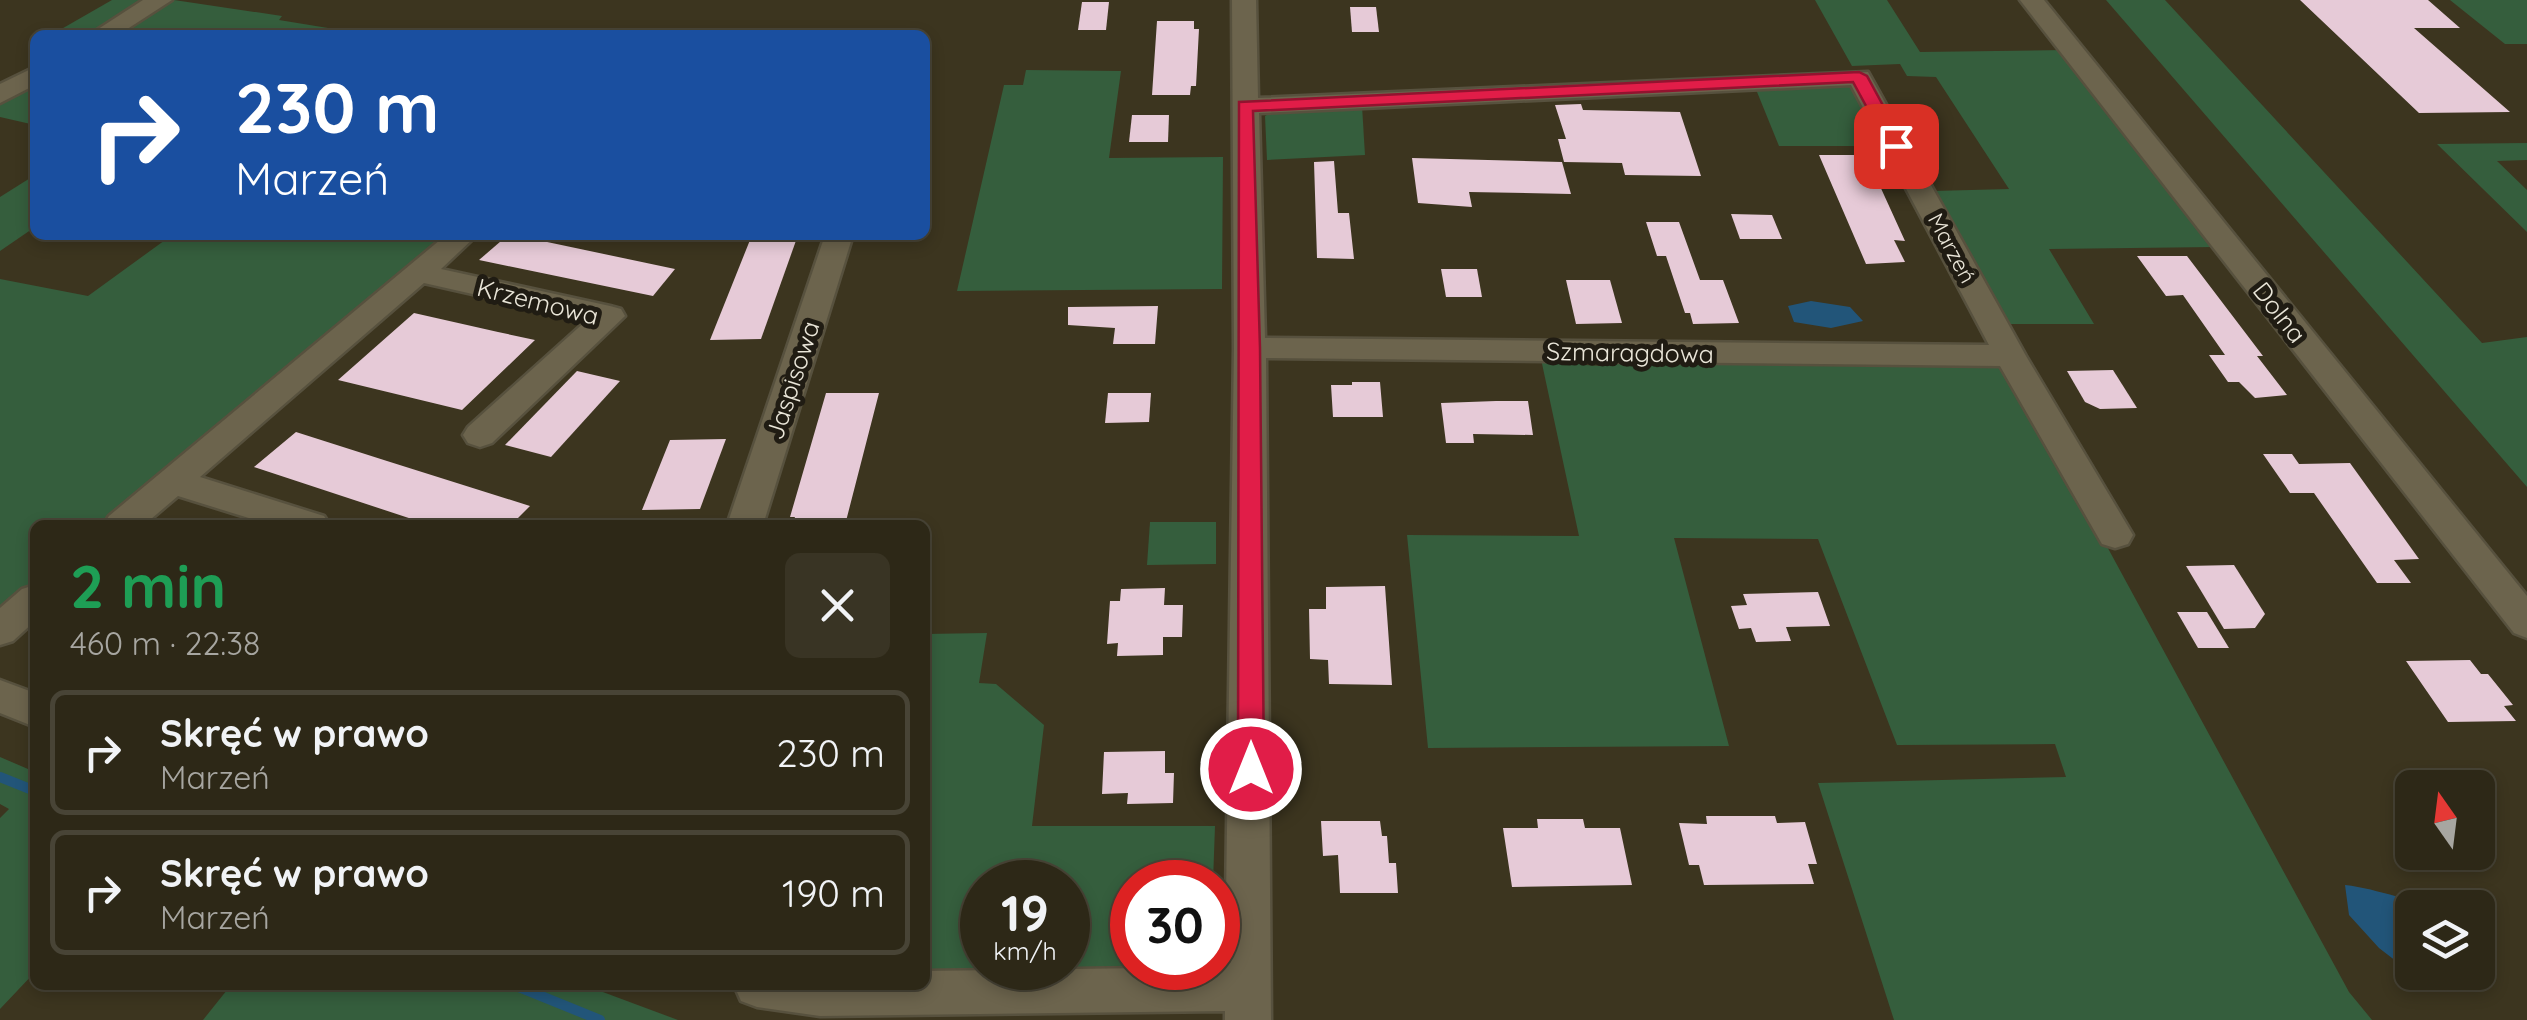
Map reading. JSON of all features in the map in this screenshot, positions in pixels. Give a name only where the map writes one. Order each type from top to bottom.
[{"type":"street","points":[[109,30],[160,0]]},
{"type":"street","points":[[792,990],[820,994],[1249,1004],[1250,348],[1244,0]]},
{"type":"street","name":"Dolna","points":[[2032,0],[2527,623]]},
{"type":"street","points":[[1245,106],[1888,75]]},
{"type":"street","name":"Marzeń","points":[[1859,76],[2010,356],[2115,535]]},
{"type":"street","points":[[0,95],[30,77]]},
{"type":"street","points":[[127,520],[457,240]]},
{"type":"street","name":"Jaspisowa","points":[[748,520],[837,240]]},
{"type":"street","name":"Krzemowa","points":[[418,272],[610,316],[480,434]]},
{"type":"street","name":"Szmaragdowa","points":[[1250,348],[2010,356]]},
{"type":"street","points":[[172,481],[296,520]]},
{"type":"street","points":[[0,630],[30,603]]},
{"type":"street","points":[[0,696],[30,709]]},
{"type":"green space","points":[[112,0],[152,0],[103,30],[60,30]]},
{"type":"green space","points":[[174,0],[282,16],[279,20],[328,28],[325,30],[121,30]]},
{"type":"green space","points":[[1815,0],[1887,0],[1920,52],[2065,50],[2215,247],[2049,249],[2094,324],[2009,324],[1933,191],[2009,189],[1936,77],[1907,76],[1900,64],[1852,66]]},
{"type":"green space","points":[[2106,0],[2165,0],[2482,343],[2527,337],[2527,487]]},
{"type":"green space","points":[[2450,0],[2527,0],[2527,44],[2505,44]]},
{"type":"green space","points":[[1026,70],[1121,71],[1109,158],[1223,157],[1222,289],[957,291],[1004,85],[1023,85]]},
{"type":"green space","points":[[30,82],[30,124],[0,117],[0,99]]},
{"type":"green space","points":[[1850,83],[1886,146],[1779,146],[1755,87]]},
{"type":"green space","points":[[1362,106],[1365,155],[1267,160],[1265,116],[1275,110]]},
{"type":"green space","points":[[2527,143],[2527,160],[2497,161],[2527,190],[2527,232],[2437,144]]},
{"type":"green space","points":[[30,178],[30,230],[0,251],[0,197]]},
{"type":"green space","points":[[165,240],[440,240],[114,520],[30,520],[30,590],[0,616],[0,279],[88,296]]},
{"type":"green space","points":[[1541,359],[1578,360],[1585,365],[1602,366],[1606,361],[2009,366],[2349,992],[2372,1020],[1894,1020],[1818,783],[2066,777],[2055,744],[1897,745],[1818,539],[1674,538],[1729,746],[1428,748],[1407,535],[1579,536]]},
{"type":"green space","points":[[1150,522],[1216,522],[1216,564],[1147,565]]},
{"type":"green space","points":[[987,633],[979,683],[996,684],[1044,725],[1032,826],[1215,826],[1214,860],[1110,860],[1110,971],[1090,971],[1090,860],[960,860],[960,976],[930,977],[930,634]]},
{"type":"green space","points":[[0,757],[30,770],[30,977],[0,1009],[0,818],[9,809],[0,804]]},
{"type":"green space","points":[[227,990],[597,990],[678,1020],[203,1020]]},
{"type":"water","points":[[1811,301],[1850,307],[1863,321],[1831,328],[1794,322],[1788,306]]},
{"type":"water","points":[[2345,885],[2395,896],[2395,960],[2379,948],[2349,915]]},
{"type":"building","points":[[2300,0],[2428,0],[2460,28],[2414,28],[2510,112],[2419,113]]},
{"type":"building","points":[[1082,2],[1109,2],[1106,30],[1078,30]]},
{"type":"building","points":[[1350,7],[1376,7],[1379,32],[1352,32]]},
{"type":"building","points":[[1157,21],[1194,21],[1194,29],[1199,29],[1196,86],[1191,86],[1190,95],[1152,95]]},
{"type":"building","points":[[1581,104],[1583,110],[1680,112],[1701,176],[1625,175],[1622,163],[1564,162],[1558,139],[1566,139],[1555,105]]},
{"type":"building","points":[[1132,115],[1169,115],[1168,142],[1129,142]]},
{"type":"building","points":[[1819,155],[1859,155],[1863,162],[1869,162],[1905,241],[1894,240],[1905,262],[1866,264]]},
{"type":"building","points":[[1412,158],[1562,162],[1571,194],[1469,192],[1472,207],[1418,203]]},
{"type":"building","points":[[1334,161],[1338,213],[1349,213],[1354,259],[1317,258],[1314,162]]},
{"type":"building","points":[[1731,214],[1772,215],[1782,239],[1740,239]]},
{"type":"building","points":[[1646,222],[1679,222],[1700,280],[1723,280],[1739,323],[1693,324],[1690,313],[1685,313],[1666,256],[1657,256]]},
{"type":"building","points":[[502,240],[538,240],[675,269],[653,296],[479,260]]},
{"type":"building","points":[[750,240],[796,240],[761,339],[710,340]]},
{"type":"building","points":[[2137,256],[2187,256],[2263,356],[2257,356],[2287,395],[2255,398],[2239,382],[2228,382],[2209,355],[2225,355],[2183,295],[2166,296]]},
{"type":"building","points":[[1441,269],[1477,269],[1482,297],[1446,297]]},
{"type":"building","points":[[1566,280],[1610,280],[1622,323],[1576,324]]},
{"type":"building","points":[[1158,306],[1155,344],[1113,344],[1115,328],[1068,325],[1068,307]]},
{"type":"building","points":[[414,313],[535,340],[462,410],[338,380]]},
{"type":"building","points":[[2113,370],[2137,408],[2100,409],[2085,402],[2067,371]]},
{"type":"building","points":[[577,371],[620,381],[551,457],[505,445]]},
{"type":"building","points":[[1380,382],[1383,417],[1333,417],[1331,385]]},
{"type":"building","points":[[826,393],[879,393],[846,520],[790,517]]},
{"type":"building","points":[[1108,393],[1151,393],[1149,422],[1105,423]]},
{"type":"building","points":[[1528,401],[1533,435],[1473,434],[1474,443],[1446,443],[1441,403]]},
{"type":"building","points":[[296,432],[530,506],[516,520],[415,520],[254,467]]},
{"type":"building","points":[[726,439],[700,509],[642,510],[670,440]]},
{"type":"building","points":[[2263,454],[2292,454],[2299,464],[2350,463],[2419,559],[2394,560],[2411,583],[2377,583],[2314,493],[2290,493]]},
{"type":"building","points":[[2234,565],[2265,614],[2255,628],[2224,629],[2186,566]]},
{"type":"building","points":[[1385,586],[1392,685],[1329,684],[1328,660],[1310,659],[1309,609],[1326,609],[1326,587]]},
{"type":"building","points":[[1165,588],[1164,605],[1183,605],[1182,637],[1163,637],[1163,655],[1117,656],[1118,643],[1107,644],[1110,601],[1120,601],[1121,589]]},
{"type":"building","points":[[1818,592],[1830,626],[1786,627],[1791,641],[1756,642],[1751,628],[1739,629],[1731,606],[1747,605],[1743,594]]},
{"type":"building","points":[[2177,612],[2207,612],[2229,648],[2198,648]]},
{"type":"building","points":[[2470,660],[2481,674],[2488,674],[2513,705],[2504,706],[2516,721],[2448,722],[2406,661]]},
{"type":"building","points":[[1165,751],[1165,773],[1174,773],[1173,803],[1127,804],[1128,793],[1102,794],[1104,752]]},
{"type":"building","points":[[1706,816],[1775,816],[1777,823],[1805,822],[1817,864],[1808,864],[1814,884],[1704,885],[1699,865],[1689,865],[1679,823],[1707,824]]},
{"type":"building","points":[[1537,819],[1583,819],[1585,828],[1620,828],[1632,885],[1512,887],[1503,828],[1538,828]]},
{"type":"building","points":[[1321,821],[1380,821],[1382,836],[1387,836],[1389,863],[1396,863],[1398,893],[1340,893],[1338,855],[1323,856]]},
{"type":"waterway","points":[[0,777],[30,789]]},
{"type":"waterway","points":[[526,990],[600,1020]]},
{"type":"route","points":[[1251,769],[1245,106],[1859,76],[1896,146]]}]
